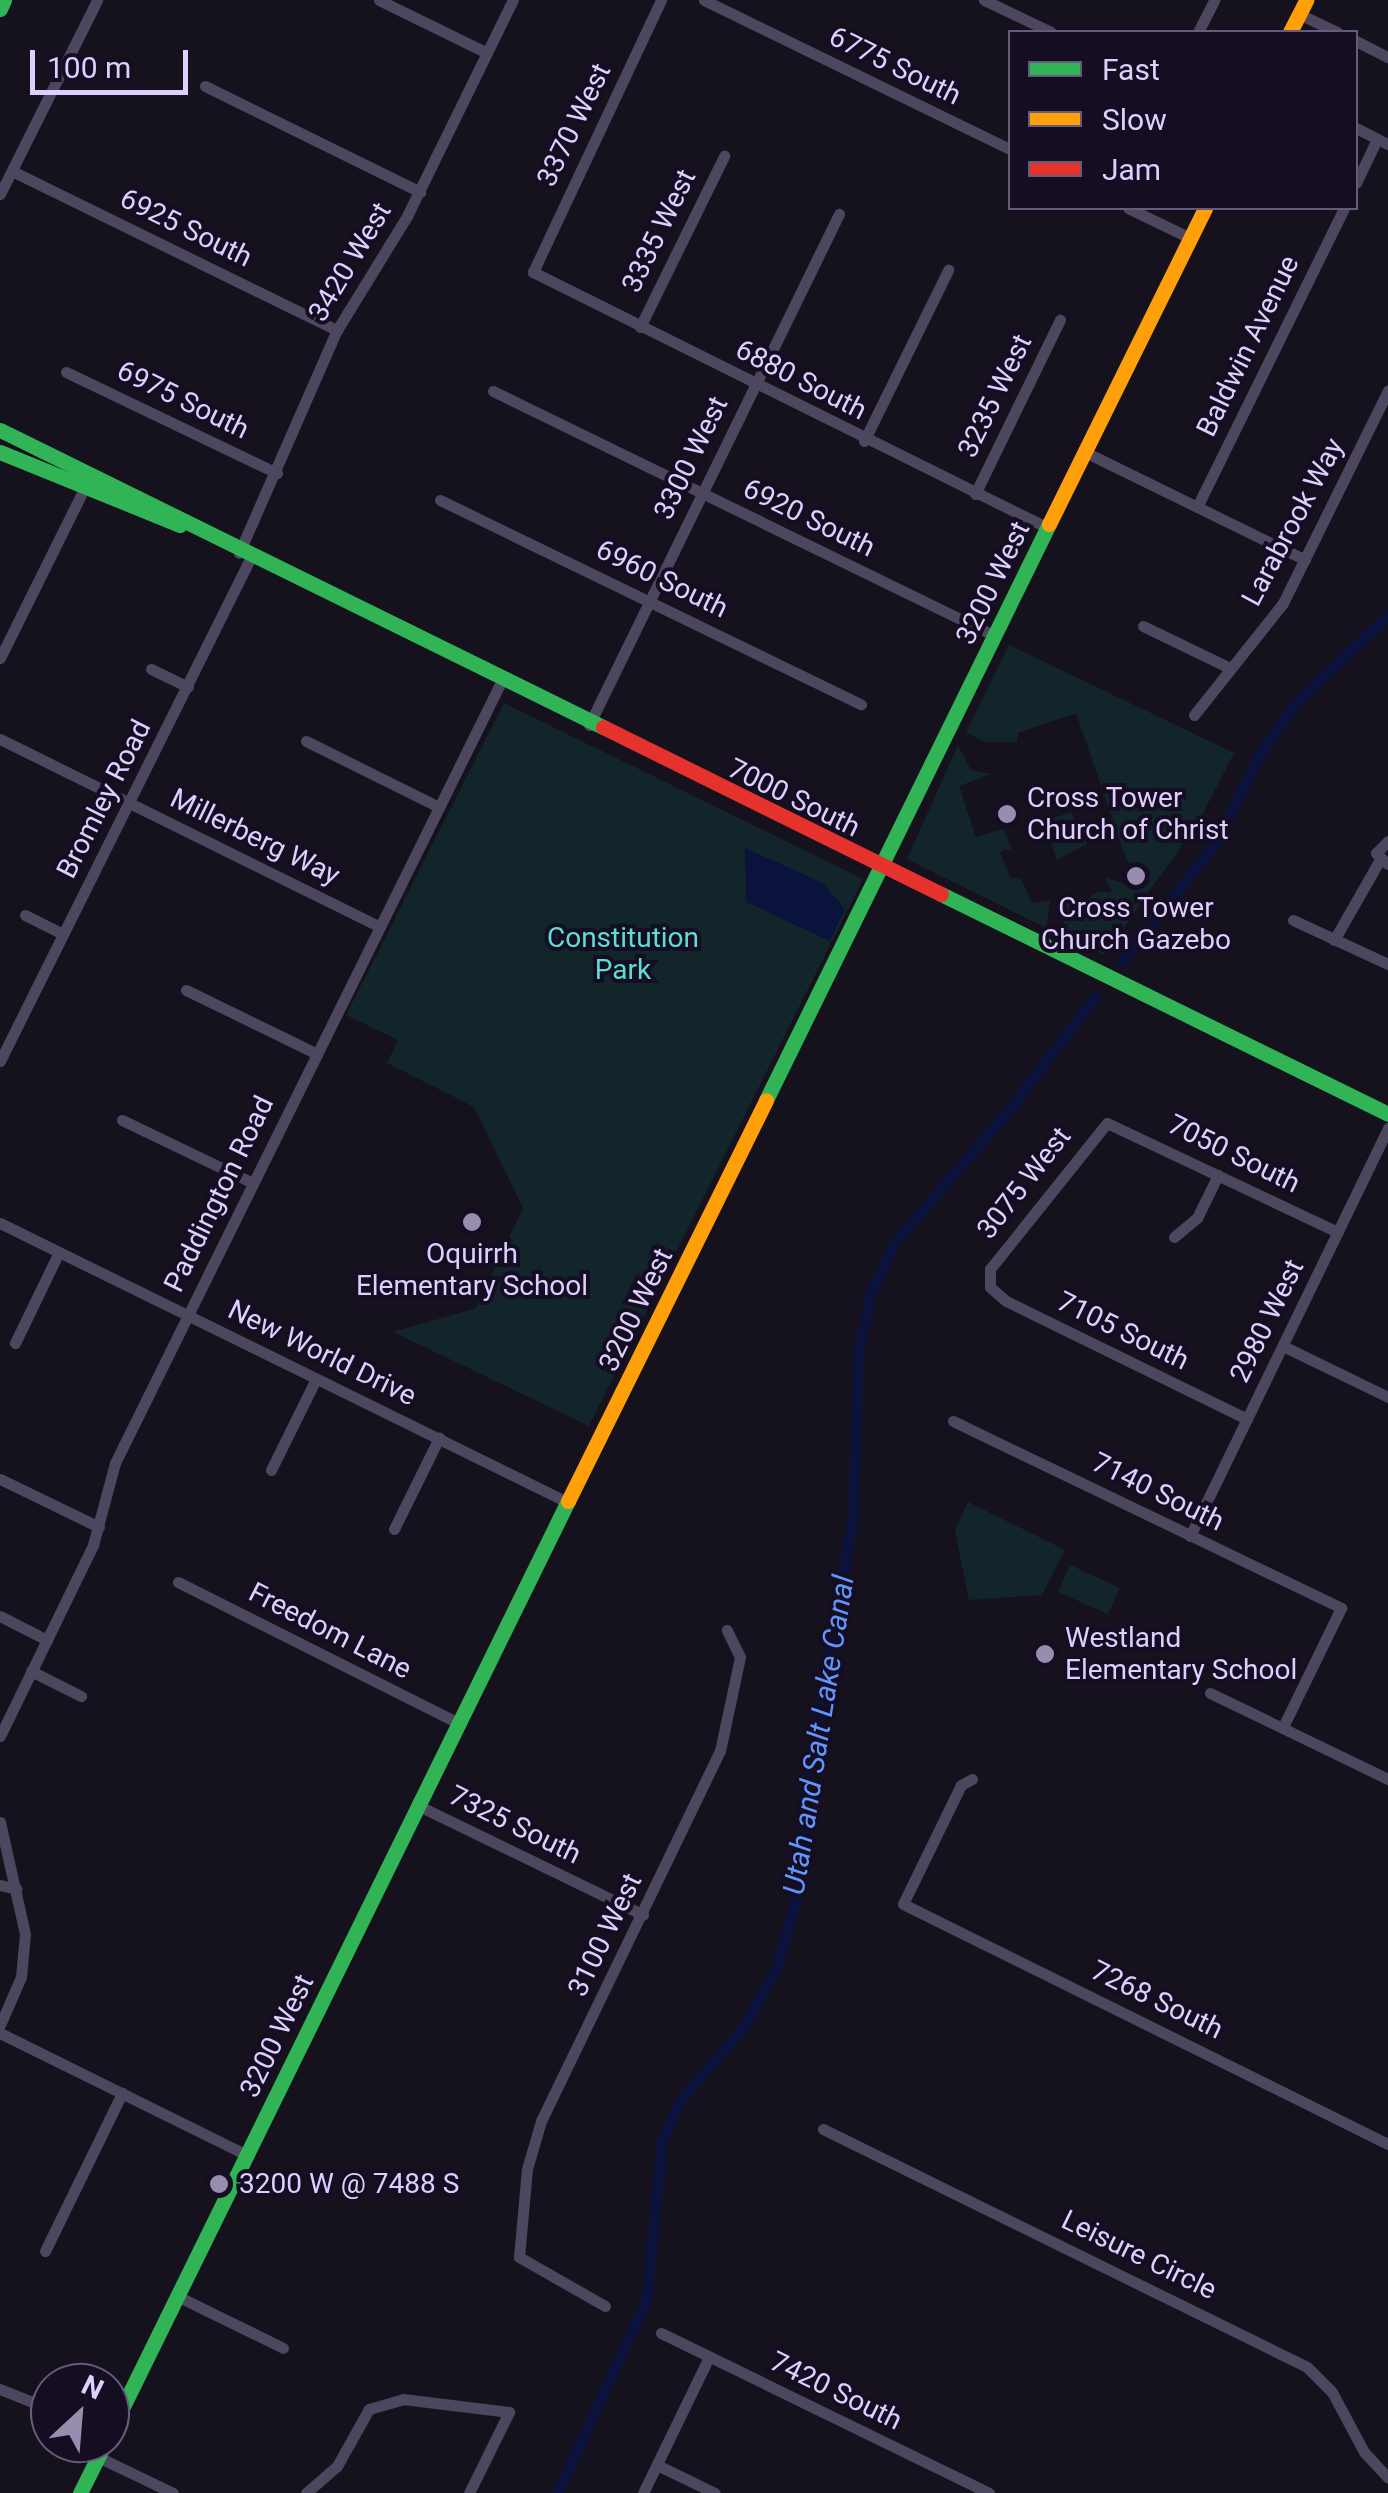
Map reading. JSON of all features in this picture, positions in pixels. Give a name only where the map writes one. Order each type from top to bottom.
[{"type":"main road","points":[[0,9],[4,0]]},
{"type":"main road","points":[[1291,30],[1302,7]]},
{"type":"main road","name":"3200 West","points":[[130,2392],[1204,210]]},
{"type":"main road","name":"7000 South","points":[[0,430],[180,524],[1388,1114]]},
{"type":"main road","name":"7000 South","points":[[0,452],[162,523],[180,524]]},
{"type":"main road","points":[[80,2493],[95,2463]]},
{"type":"street","points":[[0,194],[97,0]]},
{"type":"street","points":[[378,0],[488,53]]},
{"type":"street","name":"3420 West","points":[[245,556],[337,330],[420,192],[513,0]]},
{"type":"street","name":"3370 West","points":[[533,272],[662,0]]},
{"type":"street","name":"6775 South","points":[[704,0],[1008,149]]},
{"type":"street","points":[[984,0],[1047,30]]},
{"type":"street","points":[[1199,30],[1214,0]]},
{"type":"street","points":[[1302,7],[1334,30]]},
{"type":"street","points":[[1358,42],[1388,57]]},
{"type":"street","points":[[205,86],[420,192]]},
{"type":"street","points":[[1358,129],[1382,142],[1358,180]]},
{"type":"street","name":"3335 West","points":[[640,328],[724,156]]},
{"type":"street","name":"6925 South","points":[[14,172],[337,330]]},
{"type":"street","points":[[1132,210],[1190,238]]},
{"type":"street","name":"Baldwin Avenue","points":[[1197,507],[1343,210]]},
{"type":"street","name":"3300 West","points":[[589,725],[839,214]]},
{"type":"street","points":[[864,441],[948,270]]},
{"type":"street","name":"6880 South","points":[[533,272],[864,441],[1048,528]]},
{"type":"street","name":"3235 West","points":[[976,494],[1060,320]]},
{"type":"street","name":"6975 South","points":[[66,372],[278,473]]},
{"type":"street","name":"6920 South","points":[[493,391],[995,636]]},
{"type":"street","name":"Larabrook Way","points":[[1194,716],[1283,604],[1388,391]]},
{"type":"street","points":[[1085,452],[1305,560]]},
{"type":"street","points":[[0,658],[85,488]]},
{"type":"street","name":"6960 South","points":[[440,500],[861,704]]},
{"type":"street","name":"Bromley Road","points":[[0,1061],[132,804],[245,556]]},
{"type":"street","points":[[1143,626],[1230,668]]},
{"type":"street","points":[[151,669],[188,687]]},
{"type":"street","name":"Paddington Road","points":[[0,1736],[99,1527],[115,1463],[501,682]]},
{"type":"street","name":"Millerberg Way","points":[[0,740],[380,927]]},
{"type":"street","points":[[306,741],[439,807]]},
{"type":"street","points":[[1334,940],[1384,863],[1376,849],[1388,841]]},
{"type":"street","points":[[25,916],[62,934]]},
{"type":"street","points":[[1293,920],[1388,964]]},
{"type":"street","points":[[186,990],[317,1054]]},
{"type":"street","points":[[122,1120],[253,1183]]},
{"type":"street","name":"7050 South","points":[[1107,1123],[1338,1232]]},
{"type":"street","name":"3075 West","points":[[988,1278],[1107,1123]]},
{"type":"street","name":"2980 West","points":[[1190,1536],[1388,1128]]},
{"type":"street","points":[[1174,1236],[1198,1218],[1218,1174]]},
{"type":"street","name":"New World Drive","points":[[0,1223],[569,1503]]},
{"type":"street","points":[[14,1343],[58,1252]]},
{"type":"street","name":"7105 South","points":[[988,1278],[1006,1302],[1247,1419]]},
{"type":"street","points":[[1282,1346],[1388,1397]]},
{"type":"street","points":[[271,1470],[316,1379]]},
{"type":"street","name":"7140 South","points":[[954,1421],[1341,1608],[1283,1727]]},
{"type":"street","points":[[394,1529],[439,1438]]},
{"type":"street","points":[[0,1479],[99,1527]]},
{"type":"street","name":"Freedom Lane","points":[[178,1582],[460,1724]]},
{"type":"street","points":[[0,1616],[47,1640]]},
{"type":"street","name":"3100 West","points":[[606,2306],[523,2264],[519,2249],[532,2143],[643,1915],[731,1720],[740,1657],[726,1630]]},
{"type":"street","points":[[31,1671],[81,1696]]},
{"type":"street","points":[[1210,1693],[1388,1779]]},
{"type":"street","name":"7268 South","points":[[972,1779],[961,1785],[903,1904],[1388,2144]]},
{"type":"street","name":"7325 South","points":[[419,1806],[643,1915]]},
{"type":"street","points":[[0,1822],[17,1888],[25,1956],[0,2029],[247,2154]]},
{"type":"street","points":[[0,1886],[17,1888]]},
{"type":"street","points":[[45,2251],[122,2092]]},
{"type":"street","name":"Leisure Circle","points":[[824,2129],[1307,2366],[1332,2392],[1364,2452],[1388,2478]]},
{"type":"street","points":[[177,2296],[283,2348]]},
{"type":"street","name":"7420 South","points":[[661,2333],[989,2493]]},
{"type":"street","points":[[643,2493],[709,2357]]},
{"type":"street","points":[[0,2390],[30,2401]]},
{"type":"street","points":[[306,2493],[337,2466],[361,2420],[379,2404],[404,2400],[509,2412],[469,2493]]},
{"type":"street","points":[[123,2463],[172,2493]]},
{"type":"street","points":[[657,2465],[715,2493]]},
{"type":"green space","points":[[1009,645],[1234,753],[1198,823],[1104,955],[1058,933],[1068,915],[1064,898],[1080,904],[1099,891],[1112,892],[1105,877],[1126,884],[1142,875],[1127,861],[1076,713],[1018,733],[1017,742],[985,742],[966,732]]},
{"type":"green space","name":"Constitution Park","points":[[504,703],[863,879],[589,1426],[393,1332],[476,1308],[523,1208],[474,1107],[387,1063],[398,1040],[346,1015]]},
{"type":"green space","points":[[958,745],[971,770],[991,774],[959,786],[976,837],[1004,829],[1011,849],[1000,852],[1010,877],[1022,880],[1032,903],[1050,901],[1046,928],[907,859]]},
{"type":"green space","points":[[1071,812],[1087,844],[1057,860],[1044,821]]},
{"type":"green space","points":[[968,1502],[1065,1550],[1042,1595],[969,1600],[955,1530]]},
{"type":"green space","points":[[1070,1565],[1120,1588],[1108,1614],[1058,1592]]},
{"type":"shaded area","points":[[745,848],[823,883],[845,909],[830,941],[746,902]]},
{"type":"waterway","name":"Utah and Salt Lake Canal","points":[[1122,961],[1216,842],[1263,748],[1296,703],[1388,615]]},
{"type":"waterway","name":"Utah and Salt Lake Canal","points":[[557,2493],[646,2300],[662,2140],[679,2102],[745,2025],[776,1969],[798,1893],[805,1791],[853,1517],[858,1353],[871,1292],[895,1242],[1008,1111],[1095,997]]},
{"type":"traffic: fast","points":[[0,9],[4,0]]},
{"type":"traffic: fast","points":[[0,430],[603,727]]},
{"type":"traffic: fast","points":[[0,452],[180,525]]},
{"type":"traffic: fast","points":[[766,1100],[1049,524]]},
{"type":"traffic: fast","points":[[941,894],[1388,1114]]},
{"type":"traffic: fast","points":[[130,2392],[568,1501]]},
{"type":"traffic: fast","points":[[80,2493],[95,2463]]},
{"type":"traffic: slow","points":[[1291,30],[1306,0]]},
{"type":"traffic: slow","points":[[1049,524],[1204,210]]},
{"type":"traffic: slow","points":[[568,1501],[766,1100]]},
{"type":"traffic: jam","points":[[603,727],[941,894]]},
{"type":"place","name":"Cross Tower Church of Christ","points":[[1007,814]]},
{"type":"place","name":"Cross Tower Church Gazebo","points":[[1136,876]]},
{"type":"place","name":"Oquirrh Elementary School","points":[[472,1222]]},
{"type":"place","name":"Westland Elementary School","points":[[1045,1654]]},
{"type":"place","name":"3200 W @ 7488 S","points":[[219,2184]]}]
